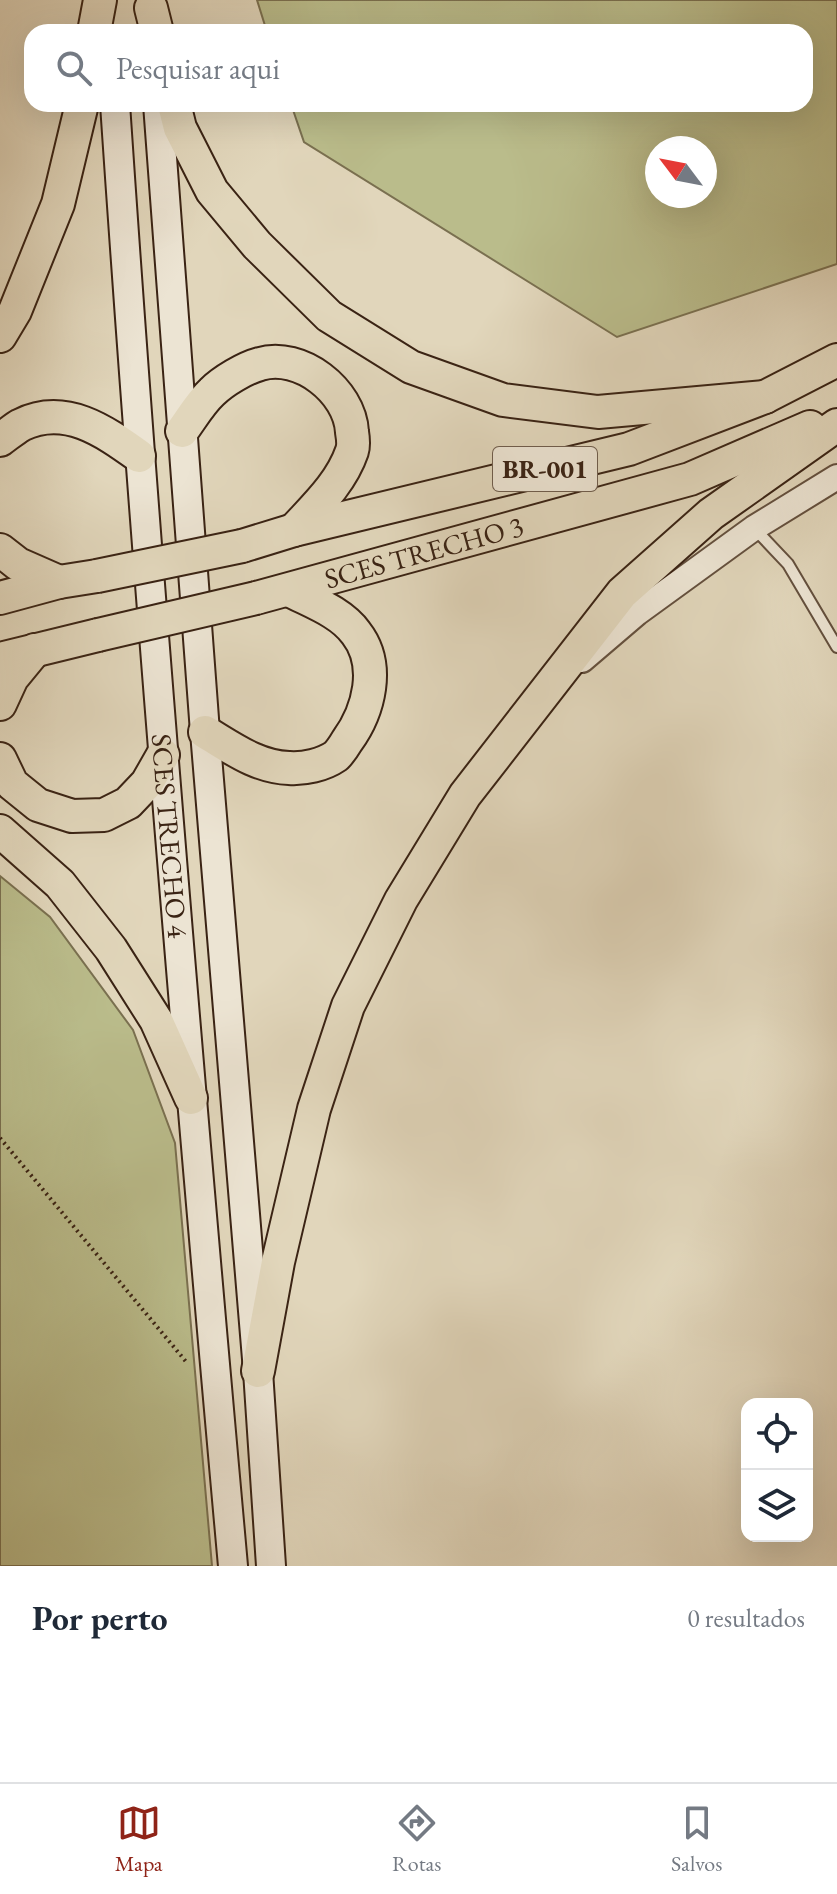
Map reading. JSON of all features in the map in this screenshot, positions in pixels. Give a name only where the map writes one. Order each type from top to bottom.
[{"type":"highway","points":[[96,24],[100,0]]},
{"type":"highway","points":[[0,336],[15,311],[58,204],[80,112]]},
{"type":"highway","points":[[176,112],[180,128],[212,191],[257,245],[329,316],[411,367],[503,400],[598,412],[765,397]]},
{"type":"highway","name":"SCES TRECHO 3","points":[[0,598],[59,582],[242,546],[294,530],[629,449],[765,397],[837,360]]},
{"type":"highway","points":[[182,431],[212,392],[244,370],[263,363],[288,363],[315,373],[338,393],[352,423],[353,448],[337,482],[294,530]]},
{"type":"highway","name":"SCES TRECHO 3","points":[[0,659],[289,590],[690,479],[837,415]]},
{"type":"highway","points":[[0,440],[21,425],[48,416],[76,419],[104,432],[139,456]]},
{"type":"highway","points":[[258,1371],[278,1262],[314,1109],[348,1006],[401,900],[465,795],[622,593],[711,514],[837,425]]},
{"type":"highway","points":[[0,550],[18,564],[59,582]]},
{"type":"highway","points":[[205,732],[267,766],[292,769],[317,765],[338,755],[358,727],[370,691],[370,661],[357,633],[340,617],[289,590]]},
{"type":"highway","points":[[0,704],[12,678],[35,650]]},
{"type":"highway","points":[[0,759],[12,784],[29,798],[38,805],[72,816],[104,815],[128,803],[147,783],[163,755]]},
{"type":"highway","points":[[0,831],[60,884],[111,949],[156,1020],[191,1098]]},
{"type":"main road","points":[[108,0],[110,24]]},
{"type":"main road","name":"SCES TRECHO 4","points":[[116,112],[163,755],[233,1566]]},
{"type":"main road","name":"SCES TRECHO 4","points":[[159,112],[271,1566]]},
{"type":"street","points":[[541,695],[637,613],[754,528],[837,477]]},
{"type":"lane","points":[[754,528],[788,564],[837,647]]},
{"type":"path","points":[[0,1138],[188,1364]]},
{"type":"green space","points":[[257,0],[837,0],[837,264],[617,337],[304,142],[294,112],[813,112],[813,24],[264,24]]},
{"type":"green space","points":[[0,876],[50,917],[133,1030],[175,1143],[212,1566],[0,1566]]}]
